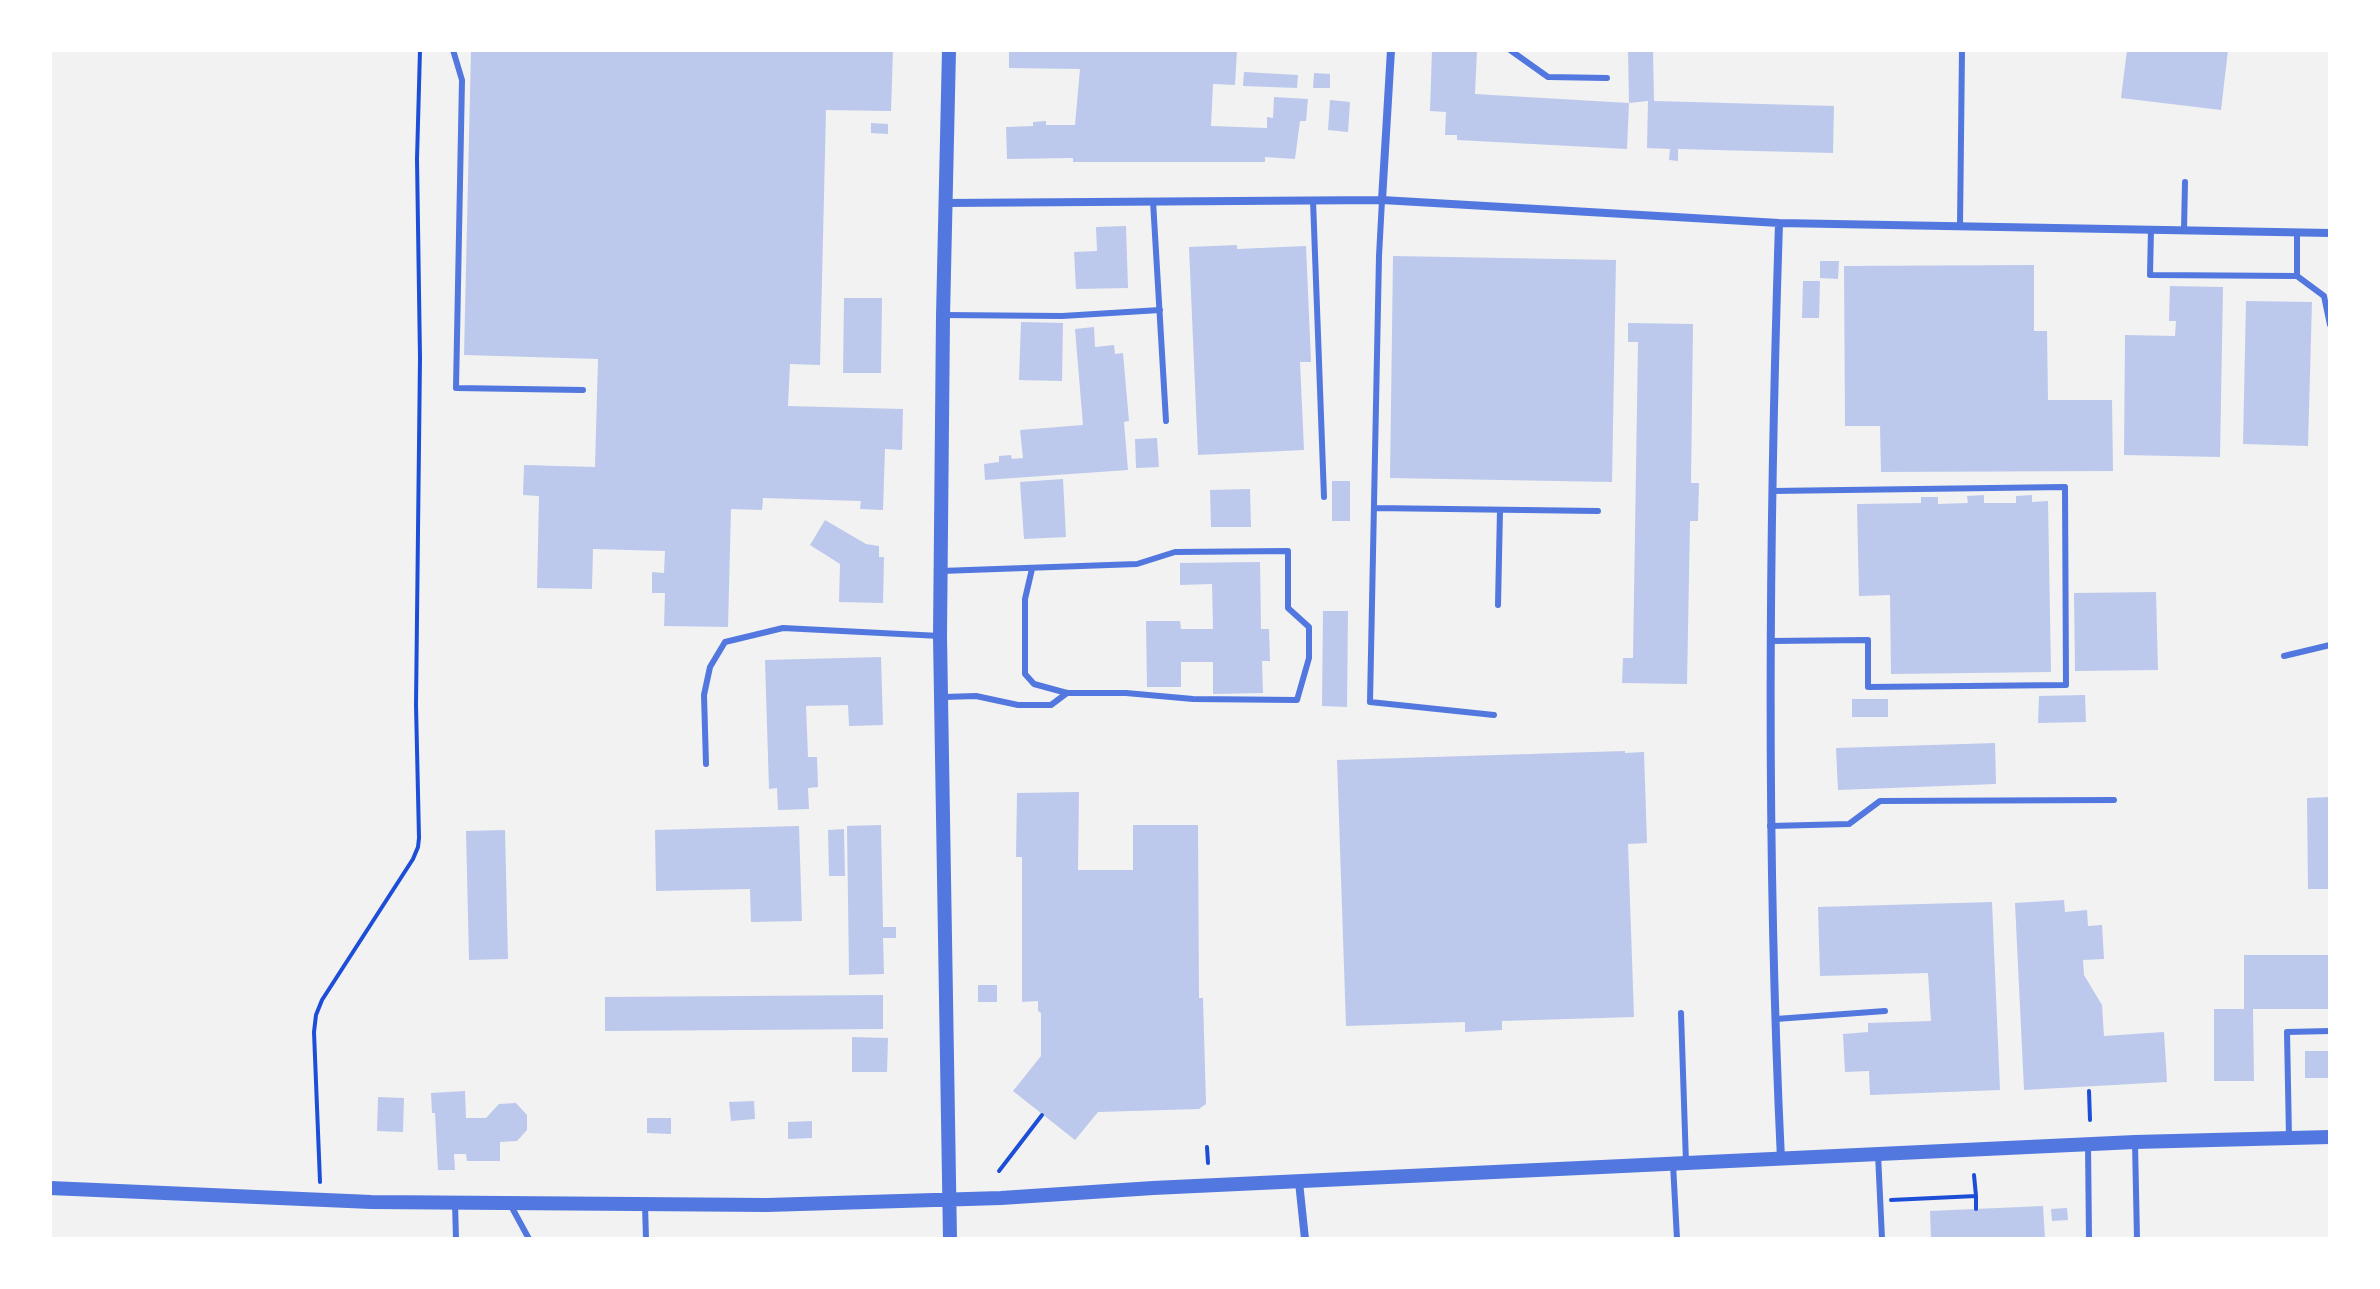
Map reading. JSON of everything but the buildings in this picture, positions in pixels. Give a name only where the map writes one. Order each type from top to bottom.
[{"type":"street","points":[[949,50],[940,636],[950,1239]]},
{"type":"street","points":[[1382,200],[1391,50]]},
{"type":"street","points":[[945,203],[1382,200],[1779,223],[2330,233]]},
{"type":"street","points":[[1779,223],[1772,491],[1770,826],[1781,1159]]},
{"type":"street","points":[[50,1188],[320,1200],[767,1205],[1001,1198],[1153,1188],[2088,1144],[2330,1137]]},
{"type":"street","points":[[1299,1182],[1305,1239]]},
{"type":"lane","points":[[453,50],[462,80],[456,388],[583,390]]},
{"type":"lane","points":[[1510,50],[1548,77],[1607,78]]},
{"type":"lane","points":[[1960,226],[1962,50]]},
{"type":"lane","points":[[2184,230],[2185,182]]},
{"type":"lane","points":[[1313,200],[1324,497]]},
{"type":"lane","points":[[1382,200],[1370,702],[1494,715]]},
{"type":"lane","points":[[1153,201],[1166,421]]},
{"type":"lane","points":[[2151,229],[2150,275],[2297,276],[2324,296],[2330,325]]},
{"type":"lane","points":[[2297,233],[2297,276]]},
{"type":"lane","points":[[943,315],[1062,316],[1160,310]]},
{"type":"lane","points":[[1770,641],[1868,640],[1868,687],[2066,685],[2065,487],[1772,491]]},
{"type":"lane","points":[[1374,508],[1598,511]]},
{"type":"lane","points":[[1498,605],[1500,510]]},
{"type":"lane","points":[[941,571],[1137,564],[1175,552],[1288,551],[1288,608],[1309,627],[1309,658],[1297,700],[1067,693],[1034,684],[1025,674],[1025,599],[1032,569]]},
{"type":"lane","points":[[706,764],[704,695],[710,667],[725,642],[783,628],[940,636]]},
{"type":"lane","points":[[2284,656],[2330,645]]},
{"type":"lane","points":[[941,697],[976,696],[1018,705],[1051,705],[1067,693]]},
{"type":"lane","points":[[1770,826],[1849,824],[1880,801],[2114,800]]},
{"type":"lane","points":[[1776,1019],[1885,1011]]},
{"type":"lane","points":[[1677,1239],[1681,1013]]},
{"type":"lane","points":[[2289,1138],[2287,1032],[2330,1031]]},
{"type":"lane","points":[[2135,1142],[2137,1239]]},
{"type":"lane","points":[[2088,1144],[2089,1239]]},
{"type":"lane","points":[[1878,1154],[1882,1239]]},
{"type":"lane","points":[[455,1203],[456,1239]]},
{"type":"lane","points":[[510,1204],[529,1239]]},
{"type":"lane","points":[[645,1205],[646,1239]]},
{"type":"path","points":[[320,1200],[316,1015],[322,1000],[413,859],[419,838],[416,705],[420,50]]},
{"type":"path","points":[[2089,1091],[2090,1120]]},
{"type":"path","points":[[999,1171],[1042,1115]]},
{"type":"path","points":[[1207,1147],[1208,1163]]},
{"type":"path","points":[[1974,1175],[1976,1209]]},
{"type":"path","points":[[1880,1201],[1976,1196]]}]
